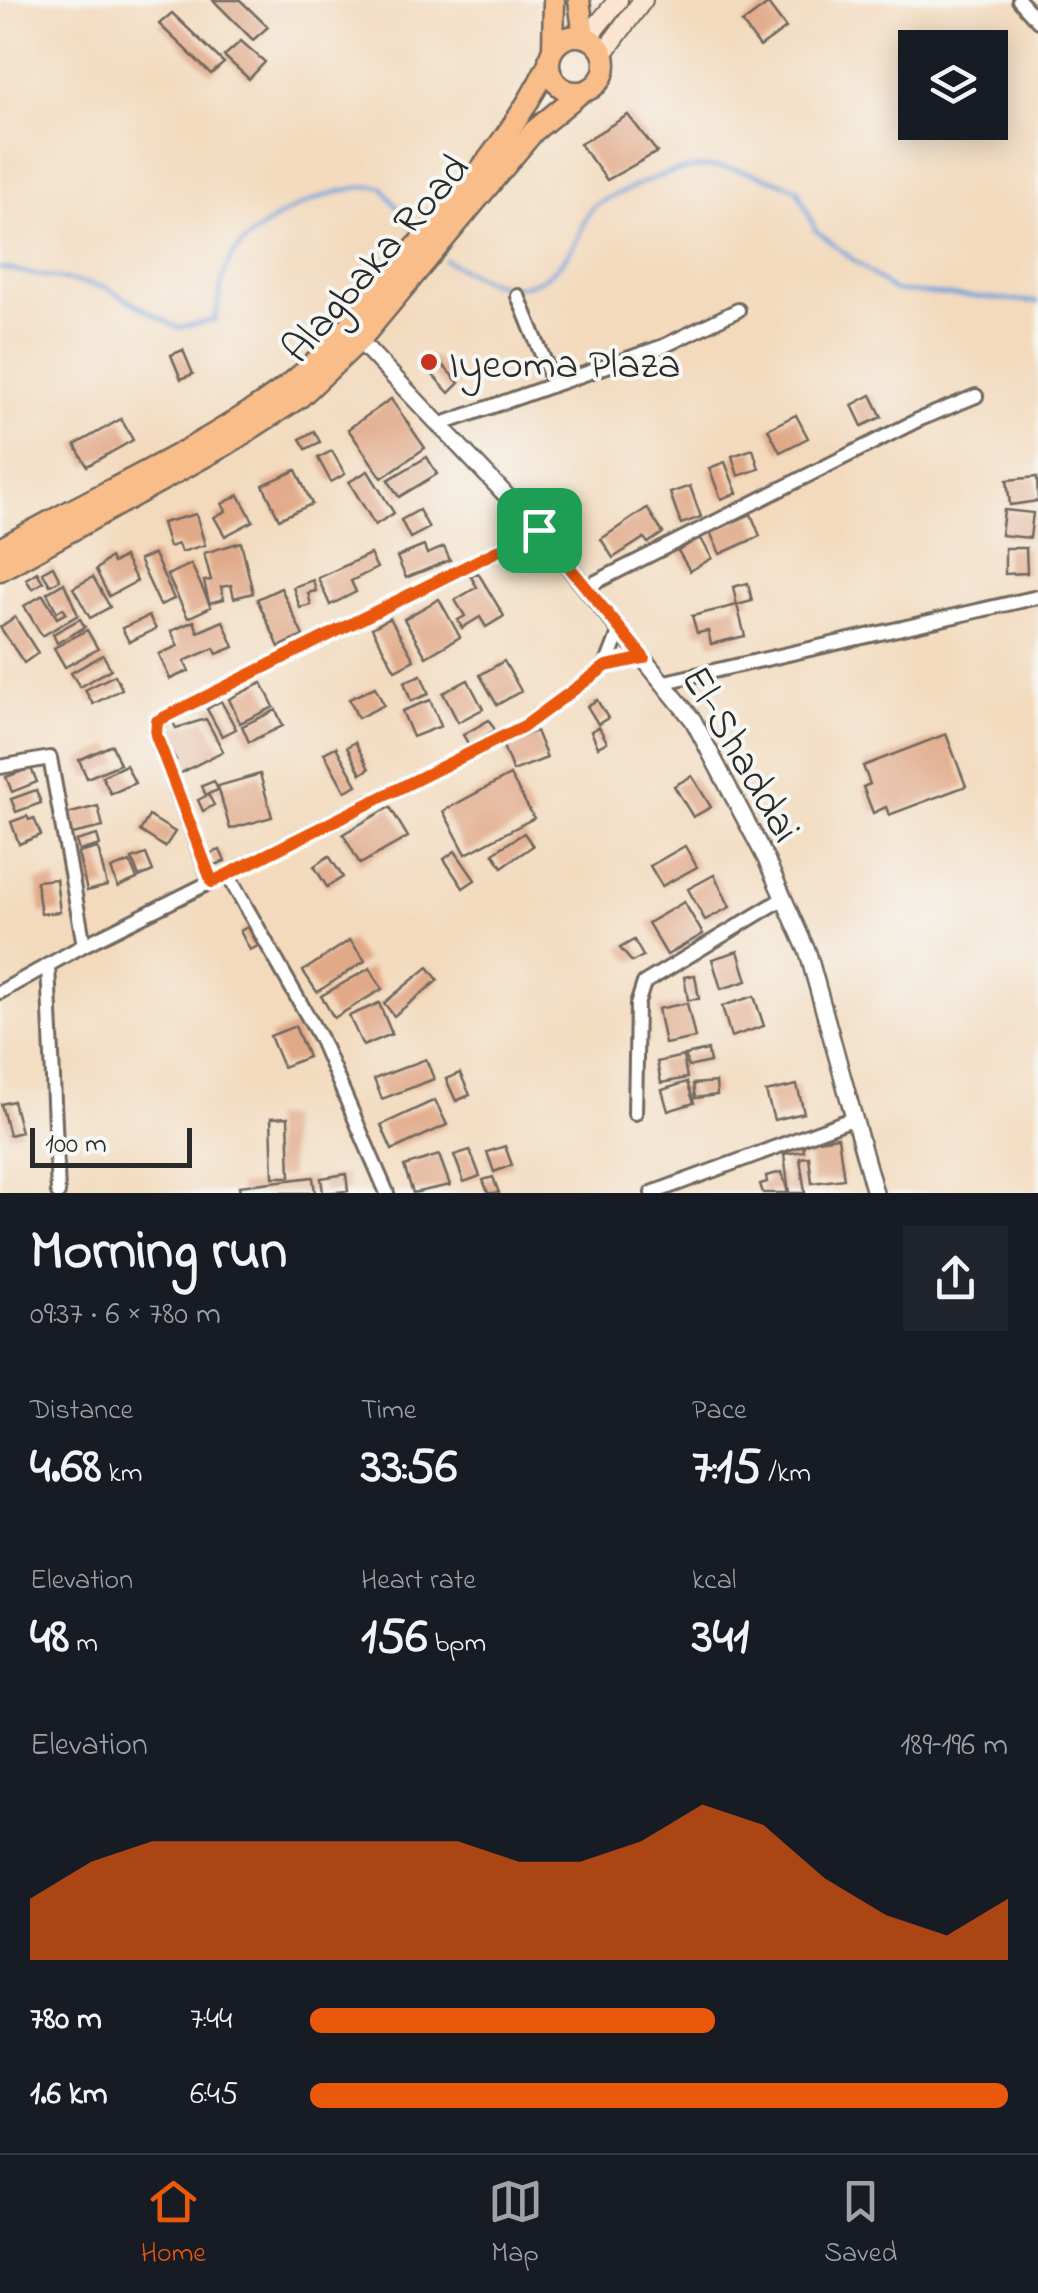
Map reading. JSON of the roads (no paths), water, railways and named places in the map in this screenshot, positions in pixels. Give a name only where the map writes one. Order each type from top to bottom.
[{"type":"main road","points":[[554,0],[551,57],[562,88],[580,92],[602,78],[603,54],[642,0]]},
{"type":"main road","points":[[579,0],[585,37],[603,54]]},
{"type":"main road","points":[[551,57],[566,38],[585,37],[618,0]]},
{"type":"main road","name":"Alagbaka Road","points":[[353,335],[526,111],[551,57]]},
{"type":"main road","name":"Alagbaka Road","points":[[0,570],[44,534],[280,392],[353,335],[514,153],[580,92]]},
{"type":"main road","name":"Alagbaka Road","points":[[0,549],[44,534]]},
{"type":"street","points":[[1018,0],[1038,22]]},
{"type":"street","points":[[518,296],[553,382]]},
{"type":"street","points":[[440,424],[664,346],[738,310]]},
{"type":"street","name":"El-Shaddai","points":[[353,335],[539,530],[665,682],[713,754],[784,898],[822,996],[875,1193]]},
{"type":"street","points":[[586,587],[918,420],[976,396]]},
{"type":"street","points":[[212,882],[156,735],[157,721],[539,530]]},
{"type":"street","points":[[665,682],[1038,597]]},
{"type":"street","points":[[606,666],[620,630]]},
{"type":"street","points":[[0,992],[84,945],[526,725],[606,666],[644,658]]},
{"type":"street","points":[[0,767],[39,756],[50,758],[84,945]]},
{"type":"street","points":[[228,875],[320,1038],[387,1193]]},
{"type":"street","points":[[635,1113],[637,1005],[644,982],[784,898]]},
{"type":"street","points":[[48,965],[58,1193]]},
{"type":"street","points":[[652,1193],[852,1119]]},
{"type":"waterway","points":[[445,260],[500,284],[532,283],[561,263],[595,205],[671,172],[711,167],[752,173],[797,189],[816,231],[894,291],[1038,302]]},
{"type":"waterway","points":[[0,268],[105,287],[178,328],[215,320],[225,272],[238,250],[273,220],[318,198],[363,187],[382,187],[417,234]]},
{"type":"place","name":"Iyeoma Plaza","points":[[429,362]]}]
